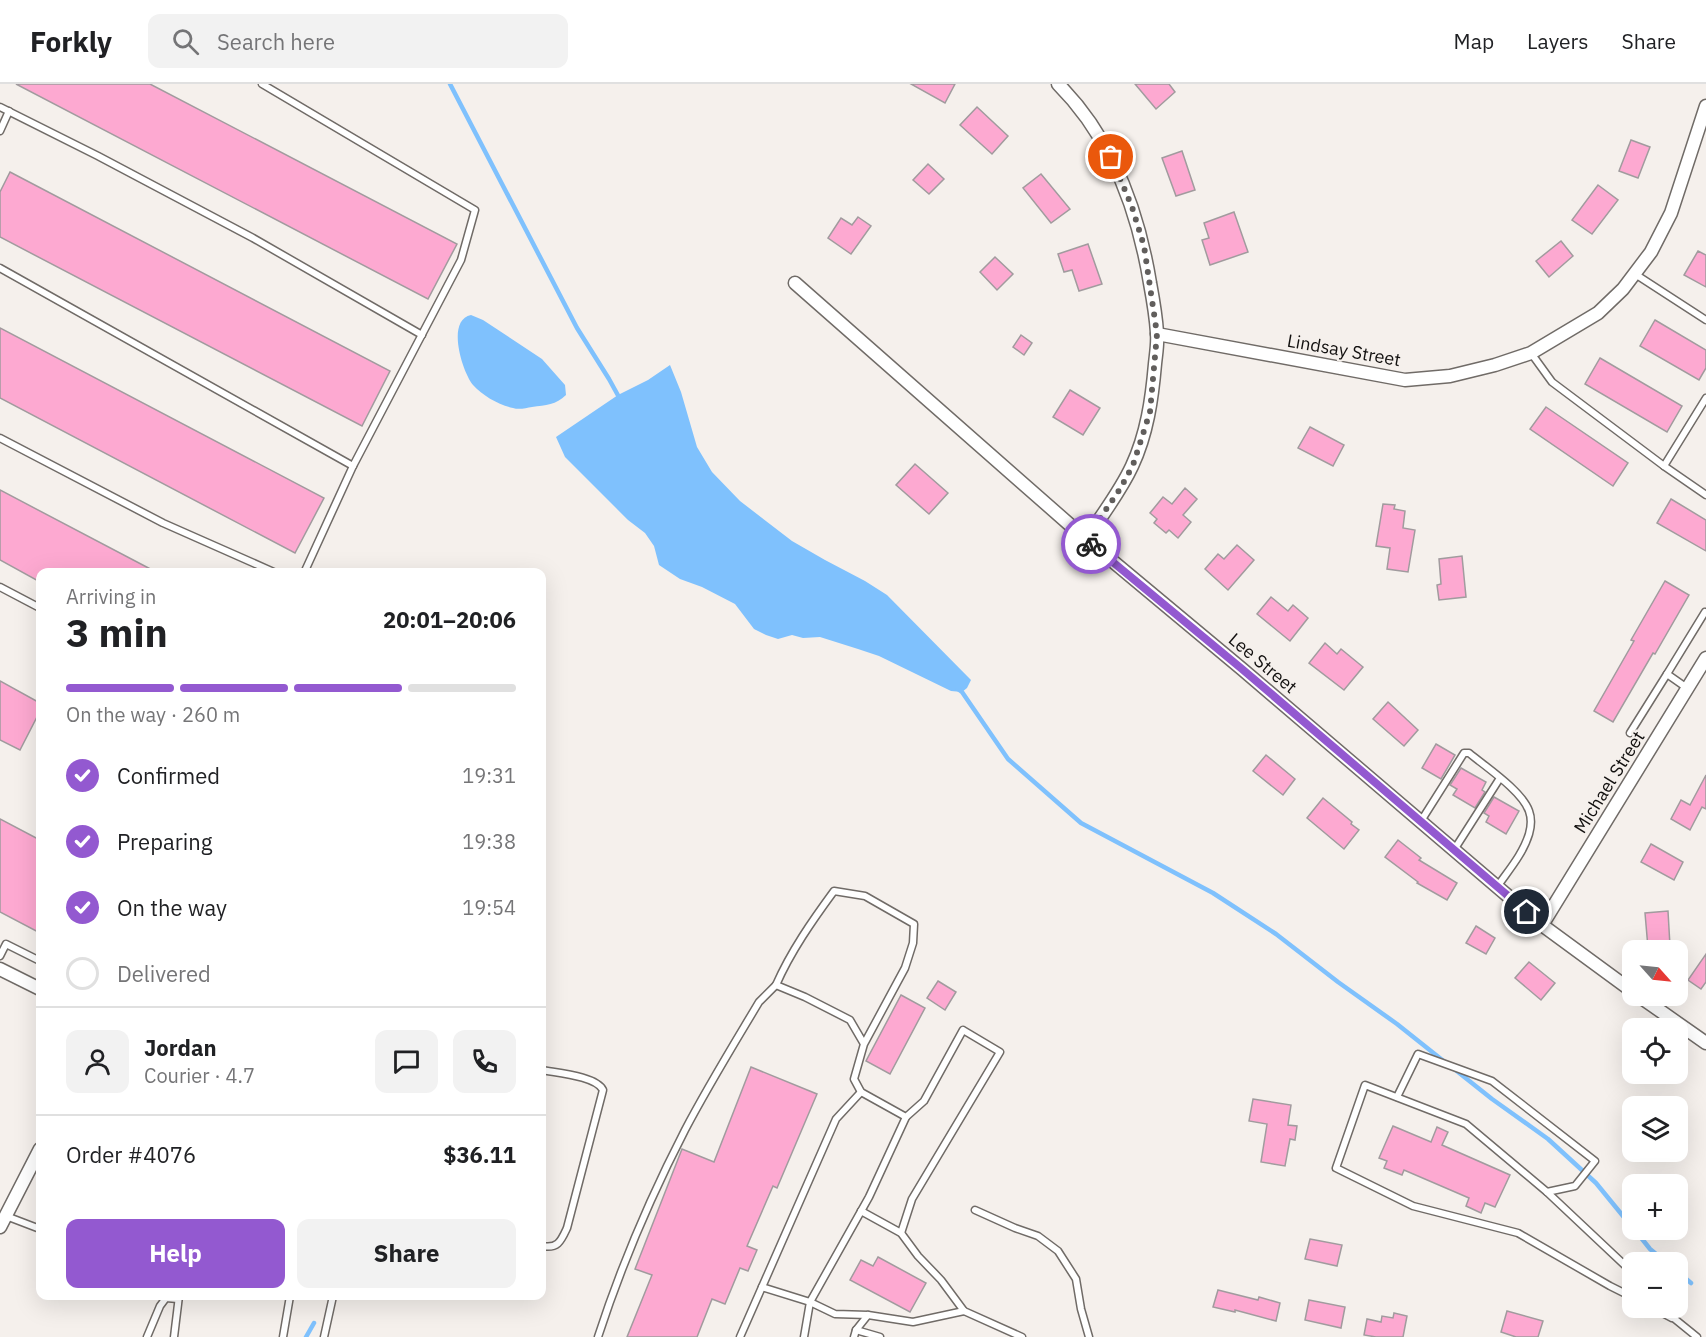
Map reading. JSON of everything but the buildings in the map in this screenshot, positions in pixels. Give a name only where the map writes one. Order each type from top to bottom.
[{"type":"street","points":[[1058,84],[1086,116],[1120,175],[1144,246],[1157,334],[1150,412],[1133,465],[1120,489],[1086,539]]},
{"type":"street","name":"Lindsay Street","points":[[1157,334],[1405,380],[1450,376],[1531,353],[1598,313],[1623,289],[1651,252],[1671,213],[1706,106]]},
{"type":"street","name":"Lee Street","points":[[795,283],[1086,539],[1542,925],[1622,984]]},
{"type":"street","name":"Michael Street","points":[[1542,925],[1706,658]]},
{"type":"street","points":[[0,969],[36,987]]},
{"type":"street","points":[[1653,1006],[1706,1043]]},
{"type":"street","points":[[3,1222],[36,1157]]},
{"type":"lane","points":[[262,84],[475,210],[461,260],[353,466],[306,568]]},
{"type":"lane","points":[[0,107],[253,238],[422,335]]},
{"type":"lane","points":[[0,131],[9,111]]},
{"type":"lane","points":[[0,267],[353,466]]},
{"type":"lane","points":[[1635,274],[1706,320]]},
{"type":"lane","points":[[1531,353],[1552,382],[1706,495]]},
{"type":"lane","points":[[1664,466],[1706,398]]},
{"type":"lane","points":[[0,438],[163,523],[265,568]]},
{"type":"lane","points":[[0,587],[36,606]]},
{"type":"lane","points":[[1630,733],[1706,612]]},
{"type":"lane","points":[[1666,674],[1687,689]]},
{"type":"lane","points":[[1421,822],[1464,753],[1468,753],[1500,778],[1517,793],[1529,810],[1532,822],[1519,855],[1497,887]]},
{"type":"lane","points":[[1454,850],[1500,778]]},
{"type":"lane","points":[[598,1337],[639,1226],[685,1130],[759,1002],[776,985],[787,960],[834,891],[864,896],[914,924],[913,943],[906,968],[864,1044],[854,1079],[861,1092],[906,1117]]},
{"type":"lane","points":[[0,956],[6,944],[36,959]]},
{"type":"lane","points":[[776,985],[849,1020],[864,1044]]},
{"type":"lane","points":[[804,1337],[810,1302],[869,1197],[906,1117],[924,1101],[963,1030],[1000,1052],[912,1199],[901,1233]]},
{"type":"lane","points":[[1397,1097],[1418,1054],[1492,1081],[1595,1161],[1575,1186],[1547,1192]]},
{"type":"lane","points":[[546,1071],[592,1080],[601,1084],[603,1090],[567,1228],[556,1245],[546,1246]]},
{"type":"lane","points":[[1622,1263],[1547,1192],[1466,1124],[1365,1084],[1336,1168],[1413,1206],[1518,1233],[1622,1293]]},
{"type":"lane","points":[[740,1337],[836,1119],[861,1092]]},
{"type":"lane","points":[[975,1210],[1038,1236],[1058,1251],[1076,1279],[1089,1337]]},
{"type":"lane","points":[[861,1212],[901,1233],[918,1256],[941,1280],[963,1311],[1022,1337]]},
{"type":"lane","points":[[3,1222],[36,1228]]},
{"type":"lane","points":[[762,1287],[810,1302],[835,1314],[868,1315],[913,1322],[963,1311]]},
{"type":"lane","points":[[147,1337],[164,1300]]},
{"type":"lane","points":[[174,1337],[179,1300]]},
{"type":"lane","points":[[283,1337],[289,1300]]},
{"type":"lane","points":[[324,1337],[332,1300]]},
{"type":"lane","points":[[868,1315],[855,1334],[880,1337]]},
{"type":"lane","points":[[1672,1318],[1697,1337]]},
{"type":"water","points":[[471,315],[483,320],[542,359],[565,385],[566,395],[550,404],[518,409],[508,407],[482,393],[469,378],[458,347],[459,326],[463,319]]},
{"type":"water","points":[[670,365],[681,392],[697,447],[712,472],[740,501],[792,541],[887,595],[971,680],[967,688],[962,692],[951,691],[879,656],[820,637],[803,638],[792,635],[778,639],[766,635],[754,629],[735,604],[702,587],[680,579],[659,565],[654,546],[645,533],[628,520],[565,457],[556,437],[618,395],[648,380]]},
{"type":"waterway","points":[[450,84],[577,328],[620,399]]},
{"type":"waterway","points":[[958,689],[1008,759],[1081,823],[1213,893],[1276,934],[1446,1063]]},
{"type":"waterway","points":[[1453,1068],[1548,1139],[1596,1183],[1622,1215]]},
{"type":"waterway","points":[[1643,1240],[1654,1252]]},
{"type":"waterway","points":[[306,1337],[314,1323]]},
{"type":"way so far","points":[[1091,544],[1086,539],[1120,489],[1133,465],[1141,441],[1150,412],[1157,334],[1144,246],[1132,207],[1111,157]]},
{"type":"route","points":[[1091,544],[1242,669],[1527,912]]}]
